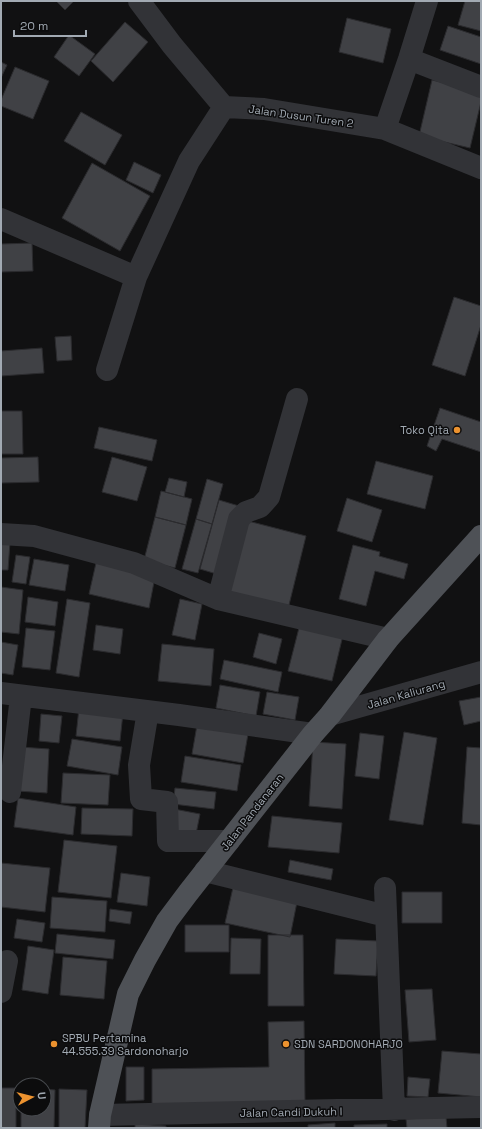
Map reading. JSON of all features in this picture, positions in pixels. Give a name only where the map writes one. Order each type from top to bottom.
[{"type":"main road","name":"Jalan Pandanaran","points":[[100,1121],[128,994],[167,921],[313,734],[330,715],[388,639],[481,536]]},
{"type":"street","points":[[107,370],[136,277],[189,160],[224,107],[172,45],[139,1]]},
{"type":"street","points":[[385,129],[427,1]]},
{"type":"street","points":[[409,59],[481,87]]},
{"type":"street","name":"Jalan Dusun Turen 2","points":[[224,107],[264,109],[385,129],[481,168]]},
{"type":"street","points":[[1,219],[136,277]]},
{"type":"street","points":[[218,599],[239,519],[246,512],[260,507],[269,497],[297,399]]},
{"type":"street","points":[[1,534],[34,536],[134,563],[218,599],[388,639]]},
{"type":"street","name":"Jalan Kaliurang","points":[[330,715],[481,672]]},
{"type":"street","points":[[10,792],[11,695],[148,711],[313,734]]},
{"type":"street","points":[[148,711],[139,765],[142,799],[167,802],[168,841],[229,841]]},
{"type":"street","points":[[205,871],[386,916]]},
{"type":"street","points":[[385,888],[394,1110]]},
{"type":"street","points":[[1,992],[7,961]]},
{"type":"street","name":"Jalan Candi Dukuh I","points":[[100,1121],[481,1107]]},
{"type":"building","points":[[56,1],[74,1],[65,10]]},
{"type":"building","points":[[465,1],[481,1],[481,31],[458,25]]},
{"type":"building","points":[[347,18],[391,29],[383,63],[339,52]]},
{"type":"building","points":[[125,22],[148,42],[113,82],[91,61]]},
{"type":"building","points":[[448,26],[481,37],[481,64],[440,50]]},
{"type":"building","points":[[69,35],[95,54],[79,76],[54,57]]},
{"type":"building","points":[[1,62],[7,65],[1,78]]},
{"type":"building","points":[[15,67],[49,81],[33,119],[1,106],[1,100]]},
{"type":"building","points":[[432,80],[481,92],[481,102],[470,148],[419,136]]},
{"type":"building","points":[[81,112],[122,135],[105,165],[64,141]]},
{"type":"building","points":[[134,162],[161,175],[153,193],[126,180]]},
{"type":"building","points":[[92,163],[150,196],[120,251],[62,218]]},
{"type":"building","points":[[32,243],[33,271],[1,272],[1,244]]},
{"type":"building","points":[[454,297],[481,306],[481,325],[465,376],[432,365]]},
{"type":"building","points":[[71,336],[72,360],[57,361],[55,337]]},
{"type":"building","points":[[42,348],[44,373],[1,376],[1,351]]},
{"type":"building","name":"Toko Qita","points":[[440,408],[481,422],[481,452],[442,439],[436,451],[427,446]]},
{"type":"building","points":[[1,411],[22,411],[23,454],[1,454]]},
{"type":"building","points":[[99,427],[157,440],[152,461],[94,448]]},
{"type":"building","points":[[38,457],[39,482],[1,483],[1,458]]},
{"type":"building","points":[[112,457],[147,467],[137,501],[102,492]]},
{"type":"building","points":[[376,461],[433,476],[425,509],[367,494]]},
{"type":"building","points":[[169,478],[187,482],[184,497],[165,492]]},
{"type":"building","points":[[207,479],[223,484],[212,524],[196,519]]},
{"type":"building","points":[[161,491],[192,499],[186,525],[155,517]]},
{"type":"building","points":[[347,498],[382,510],[372,542],[337,531]]},
{"type":"building","points":[[219,500],[239,506],[220,575],[200,569]]},
{"type":"building","points":[[155,517],[186,525],[175,568],[144,560]]},
{"type":"building","points":[[196,519],[212,524],[198,573],[182,569]]},
{"type":"building","points":[[244,520],[306,536],[288,609],[226,592]]},
{"type":"building","points":[[1,542],[10,542],[8,570],[1,570]]},
{"type":"building","points":[[353,545],[380,552],[379,556],[408,564],[404,579],[375,571],[366,606],[339,599]]},
{"type":"building","points":[[16,555],[30,557],[26,584],[12,582]]},
{"type":"building","points":[[34,559],[69,565],[65,591],[29,585]]},
{"type":"building","points":[[96,563],[155,577],[149,608],[89,594]]},
{"type":"building","points":[[1,587],[23,590],[19,634],[1,632]]},
{"type":"building","points":[[28,597],[58,602],[55,626],[25,622]]},
{"type":"building","points":[[67,599],[90,603],[79,677],[56,673]]},
{"type":"building","points":[[180,599],[202,604],[195,640],[172,635]]},
{"type":"building","points":[[301,620],[344,631],[332,681],[288,671]]},
{"type":"building","points":[[96,625],[123,629],[120,654],[93,650]]},
{"type":"building","points":[[26,628],[55,631],[50,670],[22,667]]},
{"type":"building","points":[[259,633],[282,639],[276,664],[253,657]]},
{"type":"building","points":[[1,642],[18,645],[13,675],[1,673]]},
{"type":"building","points":[[162,644],[214,649],[211,686],[158,681]]},
{"type":"building","points":[[224,660],[282,672],[278,692],[220,679]]},
{"type":"building","points":[[220,685],[260,692],[256,716],[216,708]]},
{"type":"building","points":[[267,692],[299,697],[295,720],[263,714]]},
{"type":"building","points":[[481,697],[481,721],[464,725],[459,701]]},
{"type":"building","points":[[79,708],[123,713],[120,741],[76,736]]},
{"type":"building","points":[[41,714],[62,716],[59,743],[39,741]]},
{"type":"building","points":[[197,725],[248,734],[243,763],[192,754]]},
{"type":"building","points":[[404,732],[437,738],[423,825],[389,820]]},
{"type":"building","points":[[360,733],[384,736],[379,779],[355,776]]},
{"type":"building","points":[[72,739],[122,747],[118,775],[67,766]]},
{"type":"building","points":[[313,742],[346,744],[342,809],[309,806]]},
{"type":"building","points":[[20,747],[49,749],[47,793],[17,791]]},
{"type":"building","points":[[467,747],[481,748],[481,825],[462,823]]},
{"type":"building","points":[[185,756],[241,765],[237,791],[181,782]]},
{"type":"building","points":[[63,773],[110,775],[108,805],[61,803]]},
{"type":"building","points":[[175,788],[216,792],[214,809],[173,804]]},
{"type":"building","points":[[18,798],[76,807],[73,835],[14,827]]},
{"type":"building","points":[[82,808],[133,809],[132,836],[81,834]]},
{"type":"building","points":[[174,809],[200,814],[195,839],[169,835]]},
{"type":"building","points":[[272,816],[342,823],[339,853],[268,847]]},
{"type":"building","points":[[64,840],[117,846],[111,898],[58,892]]},
{"type":"building","points":[[290,860],[333,869],[331,880],[288,872]]},
{"type":"building","points":[[1,863],[50,868],[45,912],[1,907]]},
{"type":"building","points":[[121,873],[150,877],[147,906],[117,902]]},
{"type":"building","points":[[234,883],[298,897],[290,937],[225,923]]},
{"type":"building","points":[[402,892],[442,892],[442,923],[402,923]]},
{"type":"building","points":[[52,897],[107,901],[105,932],[50,928]]},
{"type":"building","points":[[110,909],[132,912],[130,924],[109,921]]},
{"type":"building","points":[[17,919],[45,923],[42,942],[14,938]]},
{"type":"building","points":[[185,925],[229,925],[229,952],[185,952]]},
{"type":"building","points":[[57,934],[115,940],[113,959],[55,953]]},
{"type":"building","points":[[268,935],[303,935],[304,1006],[268,1006]]},
{"type":"building","points":[[231,938],[261,939],[260,974],[230,974]]},
{"type":"building","points":[[336,939],[378,941],[376,976],[334,974]]},
{"type":"building","points":[[28,946],[54,950],[48,994],[22,990]]},
{"type":"building","points":[[63,957],[107,961],[104,999],[60,995]]},
{"type":"building","points":[[432,989],[436,1040],[409,1042],[405,990]]},
{"type":"building","name":"SDN SARDONOHARJO","points":[[304,1021],[305,1102],[152,1104],[152,1069],[269,1067],[268,1022]]},
{"type":"building","points":[[442,1051],[481,1054],[481,1097],[438,1093]]},
{"type":"building","points":[[126,1067],[144,1067],[144,1100],[126,1101]]},
{"type":"building","points":[[408,1077],[430,1079],[428,1097],[407,1096]]},
{"type":"building","points":[[1,1088],[12,1088],[12,1117],[16,1117],[16,1128],[1,1128]]},
{"type":"building","points":[[59,1089],[87,1090],[85,1128],[59,1128]]},
{"type":"building","points":[[52,1090],[55,1090],[54,1128],[21,1128],[21,1117],[52,1117]]},
{"type":"building","points":[[446,1117],[447,1128],[407,1128],[406,1119]]},
{"type":"building","points":[[335,1123],[335,1128],[308,1128],[308,1125]]},
{"type":"building","points":[[135,1124],[166,1126],[166,1128],[135,1128]]},
{"type":"building","points":[[387,1124],[387,1128],[354,1128],[354,1125]]},
{"type":"place","name":"Toko Qita","points":[[457,430]]},
{"type":"place","name":"SPBU Pertamina 44.555.39 Sardonoharjo","points":[[54,1044]]},
{"type":"place","name":"SDN SARDONOHARJO","points":[[286,1044]]}]
